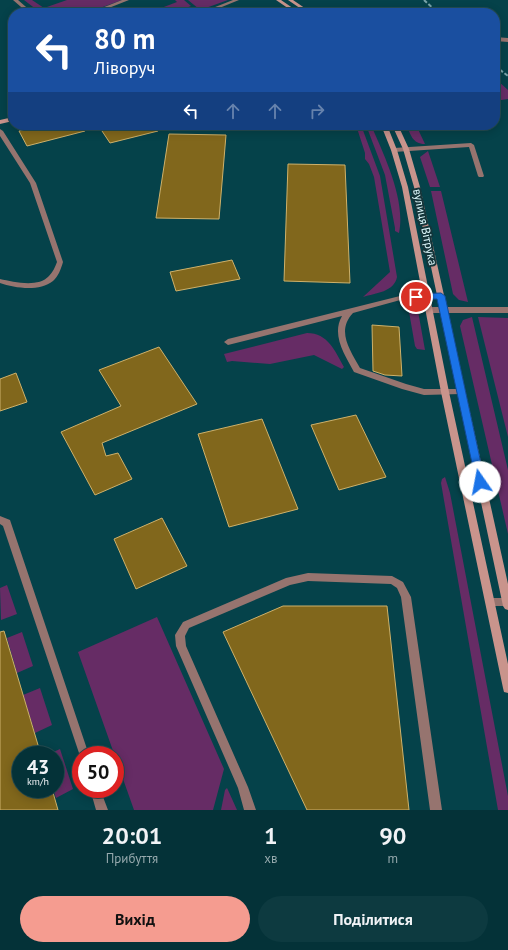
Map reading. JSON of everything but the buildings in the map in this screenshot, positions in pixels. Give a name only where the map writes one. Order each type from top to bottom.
[{"type":"main road","points":[[278,0],[290,8]]},
{"type":"main road","points":[[290,0],[302,8]]},
{"type":"main road","name":"вулиця Вітрука","points":[[386,130],[405,186],[445,392],[491,602],[508,688]]},
{"type":"main road","name":"вулиця Вітрука","points":[[397,130],[406,149],[417,187],[460,391],[508,604]]},
{"type":"street","points":[[15,0],[25,8]]},
{"type":"street","points":[[105,8],[127,0]]},
{"type":"street","points":[[215,8],[237,0]]},
{"type":"street","points":[[0,131],[33,183],[60,262],[55,273],[47,282],[32,285],[11,284],[0,281]]},
{"type":"street","points":[[394,150],[471,144],[481,176]]},
{"type":"street","points":[[228,342],[404,297],[441,296]]},
{"type":"street","points":[[352,310],[344,316],[340,322],[340,332],[357,370],[424,392],[460,391]]},
{"type":"street","points":[[430,310],[508,310]]},
{"type":"street","points":[[0,520],[7,524],[81,746]]},
{"type":"street","points":[[250,810],[243,787],[182,646],[180,635],[186,625],[289,581],[308,576],[392,580],[400,585],[406,597],[436,810]]},
{"type":"street","points":[[491,602],[508,604]]},
{"type":"street","points":[[98,798],[102,810]]},
{"type":"shaded area","points":[[24,0],[32,0],[44,8],[34,8]]},
{"type":"shaded area","points":[[67,0],[122,0],[100,8],[44,8]]},
{"type":"shaded area","points":[[175,0],[184,0],[191,6],[186,8],[161,8],[177,2]]},
{"type":"shaded area","points":[[188,0],[228,0],[206,8],[198,8]]},
{"type":"shaded area","points":[[500,83],[508,90],[508,99],[500,100]]},
{"type":"shaded area","points":[[358,130],[363,130],[380,176],[397,277],[392,286],[388,289],[363,297],[390,272],[374,177],[369,164],[365,159],[365,153]]},
{"type":"shaded area","points":[[368,130],[373,130],[397,192],[400,220],[399,233],[395,231],[385,175]]},
{"type":"shaded area","points":[[408,130],[418,130],[425,144],[417,142]]},
{"type":"shaded area","points":[[428,151],[440,187],[430,187],[420,157]]},
{"type":"shaded area","points":[[431,191],[441,191],[468,302],[459,300],[453,294]]},
{"type":"shaded area","points":[[408,306],[415,307],[418,311],[425,350],[417,349],[415,346]]},
{"type":"shaded area","points":[[472,317],[508,470],[508,534],[460,326],[463,320]]},
{"type":"shaded area","points":[[478,317],[508,318],[508,437]]},
{"type":"shaded area","points":[[307,333],[320,336],[326,340],[334,349],[344,367],[342,369],[314,355],[270,364],[232,361],[227,362],[224,354]]},
{"type":"shaded area","points":[[445,477],[450,493],[508,796],[508,810],[498,810],[441,483],[442,479]]},
{"type":"shaded area","points":[[7,585],[17,614],[1,620],[0,588]]},
{"type":"shaded area","points":[[157,617],[224,769],[213,810],[134,810],[124,782],[124,746],[111,746],[78,652]]},
{"type":"shaded area","points":[[22,632],[33,666],[17,673],[7,638]]},
{"type":"shaded area","points":[[40,688],[52,725],[35,733],[23,695]]},
{"type":"shaded area","points":[[64,761],[72,786],[72,790],[64,794]]},
{"type":"shaded area","points":[[227,788],[237,810],[221,810],[225,790]]},
{"type":"railway","points":[[424,0],[433,8]]},
{"type":"railway","points":[[500,70],[508,76]]},
{"type":"route","points":[[416,297],[441,296],[480,482]]}]
